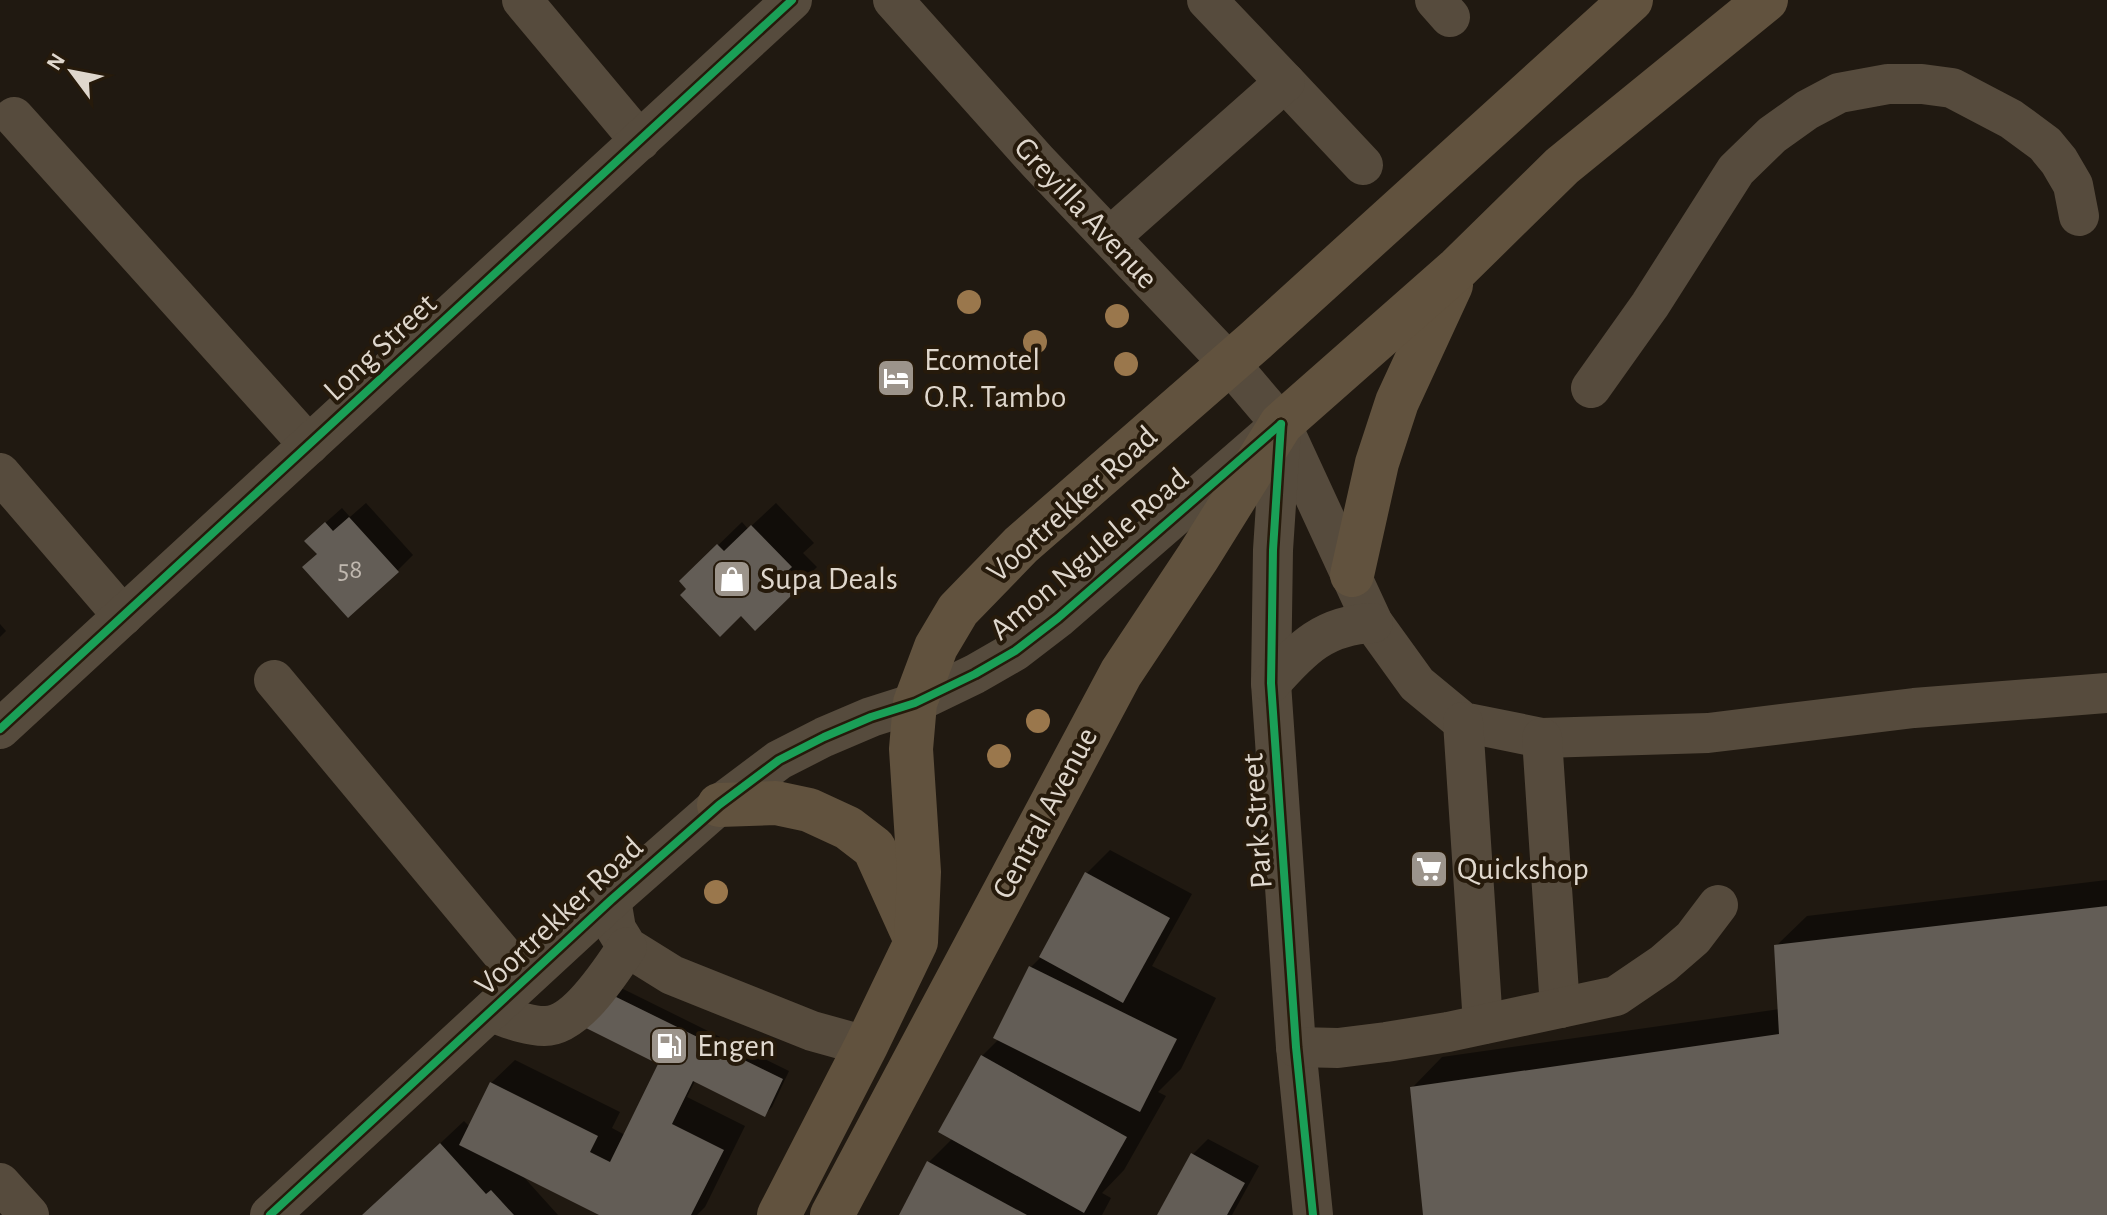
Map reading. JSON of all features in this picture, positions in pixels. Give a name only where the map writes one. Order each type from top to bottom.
[{"type":"main road","points":[[1230,364],[1631,0]]},
{"type":"main road","points":[[1281,424],[1458,268],[1562,166],[1766,0]]},
{"type":"main road","points":[[1352,575],[1377,463],[1397,402],[1458,268]]},
{"type":"main road","name":"Voortrekker Road","points":[[779,1215],[916,942],[919,872],[911,749],[915,703],[936,647],[958,610],[1021,545],[1230,364]]},
{"type":"main road","name":"Central Avenue","points":[[832,1215],[1121,673],[1281,424]]},
{"type":"main road","points":[[719,805],[776,803],[809,810],[848,828],[874,848],[916,942]]},
{"type":"street","points":[[522,0],[640,141]]},
{"type":"street","name":"Long Street","points":[[7,707],[123,616],[792,0]]},
{"type":"street","name":"Greyilla Avenue","points":[[893,0],[1038,162],[1230,364],[1281,424],[1373,623],[1417,684],[1463,722]]},
{"type":"street","points":[[1207,0],[1363,165]]},
{"type":"street","points":[[1110,237],[1285,82]]},
{"type":"street","points":[[1591,388],[1650,305],[1736,170],[1784,126],[1839,93],[1888,84],[1952,88],[2011,119],[2045,144],[2073,185],[2079,216]]},
{"type":"street","points":[[7,127],[299,454]]},
{"type":"street","name":"Park Street","points":[[1281,424],[1273,550],[1271,683],[1296,1047],[1313,1215]]},
{"type":"street","name":"Amon Ngulele Road","points":[[915,703],[1015,651],[1058,618],[1281,424]]},
{"type":"street","points":[[0,473],[123,616]]},
{"type":"street","points":[[1271,683],[1295,655],[1319,636],[1342,627],[1373,623]]},
{"type":"street","points":[[274,680],[524,980]]},
{"type":"street","points":[[1483,1024],[1463,722],[1542,738],[1708,733],[1914,708],[2107,693]]},
{"type":"street","name":"Voortrekker Road","points":[[270,1215],[611,900],[719,805],[779,760],[871,717],[915,703]]},
{"type":"street","points":[[1542,738],[1560,1008]]},
{"type":"street","points":[[611,900],[616,929],[627,947],[672,975],[812,1031],[866,1046]]},
{"type":"street","points":[[1296,1047],[1338,1048],[1386,1042],[1616,996],[1663,964],[1693,938],[1718,905]]},
{"type":"street","points":[[491,1012],[517,1022],[554,1026],[573,1015],[627,947]]},
{"type":"street","points":[[0,1183],[29,1215]]},
{"type":"building","points":[[349,517],[399,572],[348,618],[302,567],[317,554],[304,541],[325,522],[333,531]]},
{"type":"building","name":"Supa Deals","points":[[751,525],[792,567],[781,577],[795,592],[755,631],[741,616],[720,637],[680,595],[686,589],[679,581],[717,544],[724,551]]},
{"type":"building","points":[[1085,872],[1170,918],[1123,1003],[1039,957]]},
{"type":"building","points":[[2107,906],[2107,1215],[1423,1215],[1410,1087],[1779,1034],[1774,945]]},
{"type":"building","points":[[1029,966],[1177,1039],[1140,1112],[993,1038]]},
{"type":"building","points":[[604,991],[783,1079],[765,1117],[693,1081],[672,1124],[724,1150],[691,1215],[599,1215],[459,1145],[490,1082],[598,1136],[590,1152],[610,1162],[658,1064],[586,1028]]},
{"type":"building","points":[[981,1055],[1127,1137],[1084,1213],[938,1132]]},
{"type":"building","points":[[440,1143],[486,1194],[491,1190],[514,1215],[362,1215]]},
{"type":"building","points":[[1191,1153],[1245,1183],[1227,1215],[1157,1215]]},
{"type":"building","points":[[927,1161],[1027,1215],[899,1215]]},
{"type":"cycle path","points":[[0,729],[792,0]]},
{"type":"cycle path","points":[[1281,424],[1273,550],[1271,683],[1296,1047],[1313,1215]]},
{"type":"cycle path","points":[[270,1215],[611,900],[719,805],[779,760],[871,717],[915,703],[1015,651],[1058,618],[1281,424]]},
{"type":"place","name":"Ecomotel O.R. Tambo","points":[[896,378]]},
{"type":"place","name":"Supa Deals","points":[[732,579]]},
{"type":"place","name":"Quickshop","points":[[1429,869]]},
{"type":"place","name":"Engen","points":[[669,1046]]}]
